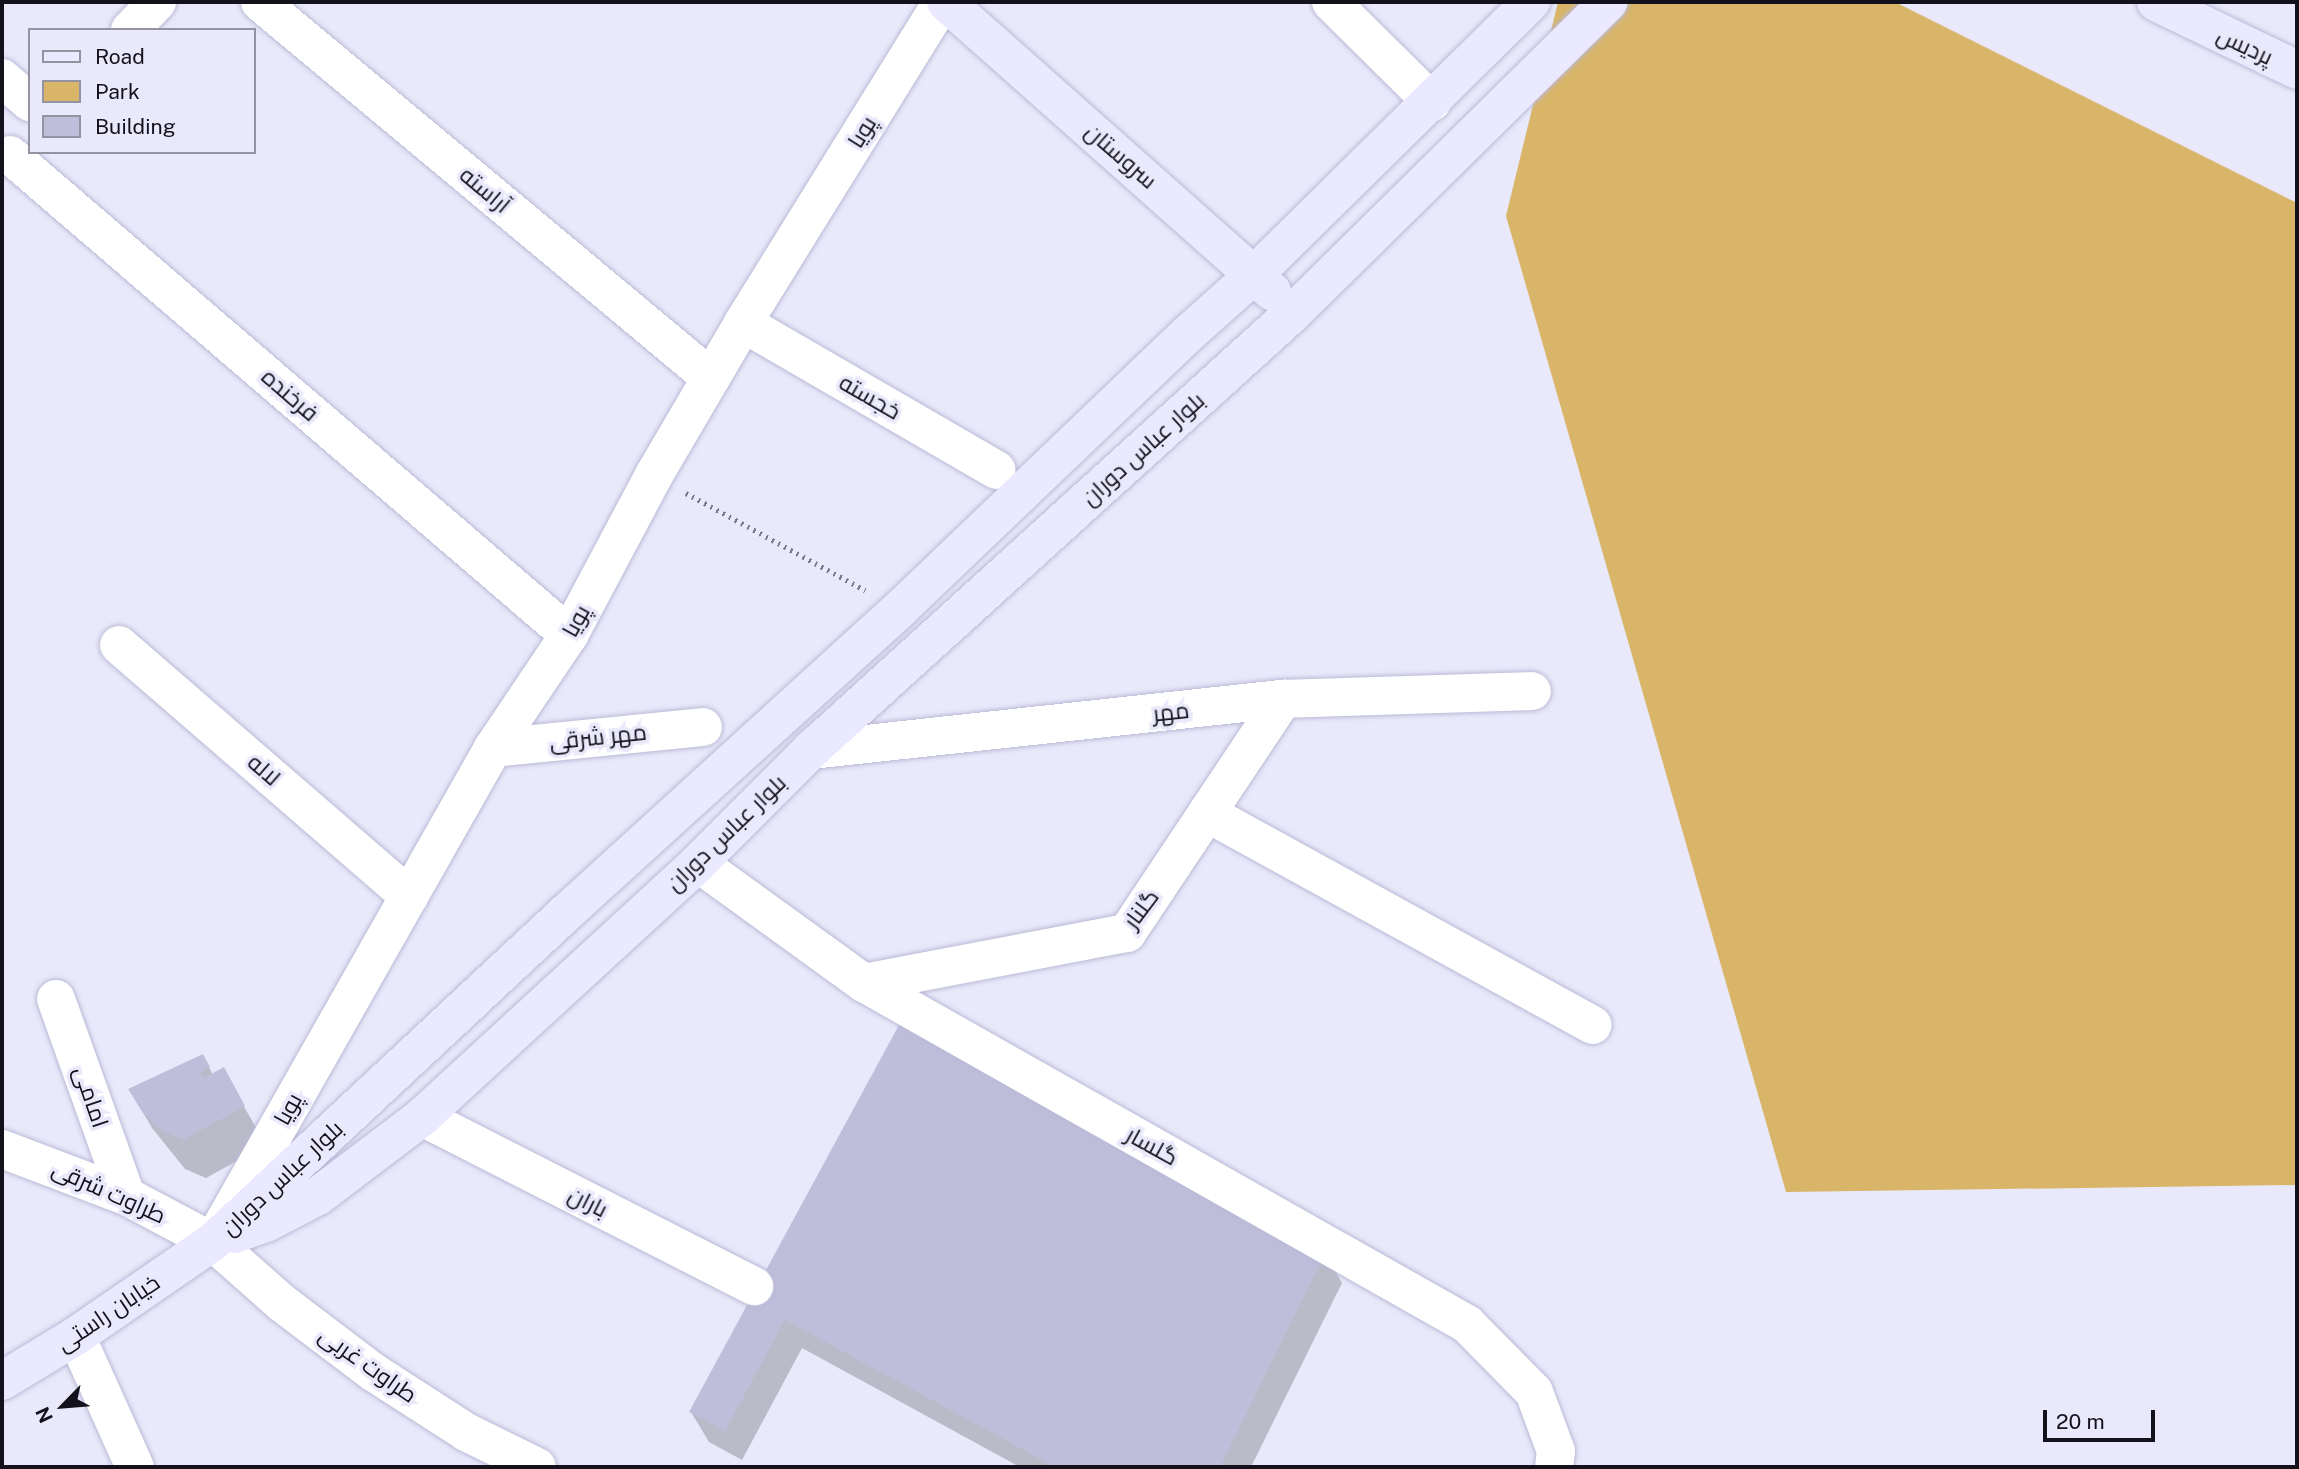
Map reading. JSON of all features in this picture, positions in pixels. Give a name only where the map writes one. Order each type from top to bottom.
[{"type":"street","points":[[132,28],[157,2]]},
{"type":"street","name":"آراسته","points":[[260,2],[711,378]]},
{"type":"street","name":"پویا","points":[[213,1242],[493,748],[569,635],[654,475],[743,323],[945,2]]},
{"type":"street","name":"سروستان","points":[[945,2],[1255,274],[1293,313]]},
{"type":"street","points":[[1331,2],[1432,102]]},
{"type":"street","name":"بلوار عباس دوران","points":[[213,1242],[567,912],[900,609],[1189,333],[1255,274],[1531,2]]},
{"type":"street","name":"بلوار عباس دوران","points":[[213,1242],[268,1222],[318,1196],[422,1117],[698,863],[811,750],[1293,313],[1608,2]]},
{"type":"street","name":"پردیس","points":[[2156,2],[2297,70]]},
{"type":"street","points":[[2,78],[28,100]]},
{"type":"street","name":"فرخنده","points":[[14,151],[569,635]]},
{"type":"street","name":"خجسته","points":[[743,323],[997,470]]},
{"type":"street","name":"لاله","points":[[119,645],[409,896]]},
{"type":"street","name":"مهر","points":[[811,750],[1283,699],[1532,691]]},
{"type":"street","name":"گلنار","points":[[864,983],[1126,933],[1283,699]]},
{"type":"street","name":"مهر شرقی","points":[[493,748],[703,727]]},
{"type":"street","points":[[1207,813],[1593,1025]]},
{"type":"street","name":"گلسار","points":[[698,863],[864,983],[1467,1324],[1534,1392],[1556,1451],[1553,1467]]},
{"type":"street","name":"امامی","points":[[56,999],[126,1196]]},
{"type":"street","name":"باران","points":[[422,1117],[754,1286]]},
{"type":"street","name":"طراوت شرقی","points":[[2,1149],[126,1196],[213,1242]]},
{"type":"street","name":"خیابان راستی","points":[[2,1381],[76,1336],[213,1242]]},
{"type":"street","name":"طراوت غربی","points":[[213,1242],[282,1303],[373,1372],[466,1432],[537,1467]]},
{"type":"street","points":[[76,1336],[135,1467]]},
{"type":"path","points":[[654,475],[900,609]]},
{"type":"green space","points":[[1558,2],[1895,2],[2297,203],[2297,1185],[1786,1192],[1506,216]]},
{"type":"building","points":[[906,1012],[1326,1252],[1220,1467],[1055,1467],[785,1320],[725,1431],[689,1412]]},
{"type":"building","points":[[203,1054],[210,1067],[200,1073],[204,1078],[224,1067],[245,1106],[183,1140],[161,1130],[143,1113],[128,1089]]}]
